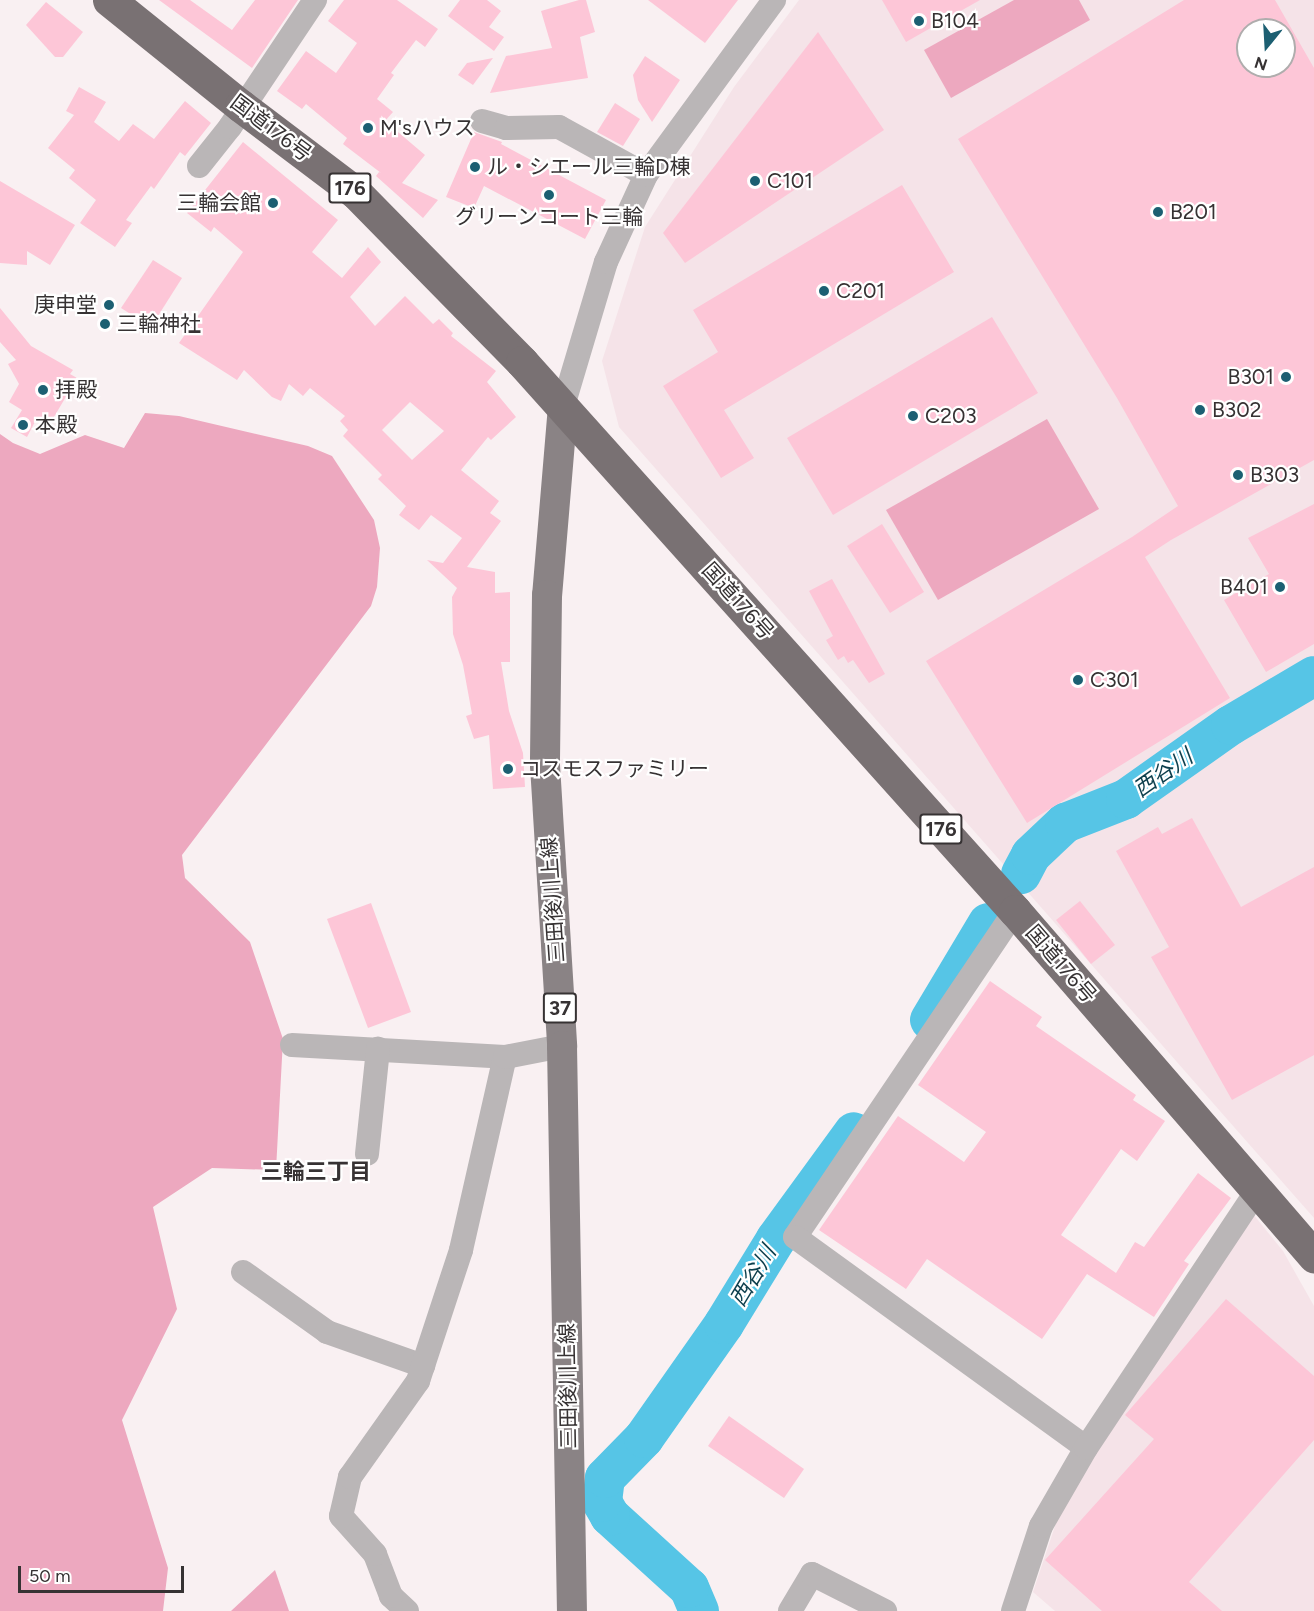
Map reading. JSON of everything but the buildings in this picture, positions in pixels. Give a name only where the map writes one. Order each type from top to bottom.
[{"type":"highway","name":"国道176号","points":[[109,0],[241,106],[356,193],[563,406],[1015,911],[1314,1256]]},
{"type":"main road","name":"三田後川上線","points":[[563,406],[547,595],[545,765],[562,1046],[572,1611]]},
{"type":"street","points":[[199,165],[230,127],[241,106],[315,0]]},
{"type":"street","points":[[563,406],[606,262],[646,175],[774,0]]},
{"type":"street","points":[[482,121],[506,128],[559,127],[646,175]]},
{"type":"street","points":[[1015,911],[795,1237],[1086,1448]]},
{"type":"street","points":[[292,1045],[505,1056],[562,1046]]},
{"type":"street","points":[[367,1154],[378,1049]]},
{"type":"street","points":[[407,1611],[391,1596],[375,1554],[341,1516],[350,1477],[418,1382],[461,1250],[505,1056]]},
{"type":"street","points":[[1013,1611],[1041,1526],[1086,1448],[1257,1191]]},
{"type":"street","points":[[243,1272],[327,1332],[423,1366]]},
{"type":"street","points":[[790,1611],[812,1574],[856,1604],[885,1611]]},
{"type":"shaded area","points":[[799,0],[1314,0],[1314,1218],[619,427],[602,361],[645,227],[734,87]]},
{"type":"shaded area","points":[[1014,0],[1079,0],[1090,20],[951,98],[924,50]]},
{"type":"shaded area","points":[[145,413],[179,416],[308,446],[332,456],[374,520],[380,548],[377,587],[371,606],[182,855],[185,878],[250,942],[283,1039],[276,1170],[212,1168],[153,1207],[177,1309],[122,1420],[168,1568],[163,1611],[0,1611],[0,434],[13,443],[40,454],[85,435],[124,448]]},
{"type":"shaded area","points":[[1047,419],[1099,509],[938,600],[886,510]]},
{"type":"shaded area","points":[[1253,1214],[1283,1251],[1314,1306],[1314,1611],[1055,1611],[1033,1592],[1056,1523],[1092,1457]]},
{"type":"shaded area","points":[[275,1570],[289,1611],[231,1611]]},
{"type":"waterway","name":"西谷川","points":[[1021,874],[1031,855],[1065,823],[1126,799],[1231,725],[1314,676]]},
{"type":"waterway","name":"西谷川","points":[[930,1020],[988,923]]},
{"type":"waterway","name":"西谷川","points":[[699,1611],[689,1588],[610,1516],[602,1502],[605,1478],[644,1438],[724,1324],[776,1239],[854,1132]]},
{"type":"place","name":"B104","points":[[919,21]]},
{"type":"place","name":"M'sハウス","points":[[368,128]]},
{"type":"place","name":"ル・シエール三輪D棟","points":[[475,167]]},
{"type":"place","name":"C101","points":[[755,181]]},
{"type":"place","name":"グリーンコート三輪","points":[[549,195]]},
{"type":"place","name":"三輪会館","points":[[273,203]]},
{"type":"place","name":"B201","points":[[1158,212]]},
{"type":"place","name":"C201","points":[[824,291]]},
{"type":"place","name":"庚申堂","points":[[109,305]]},
{"type":"place","name":"三輪神社","points":[[105,324]]},
{"type":"place","name":"B301","points":[[1286,377]]},
{"type":"place","name":"拝殿","points":[[43,390]]},
{"type":"place","name":"B302","points":[[1200,410]]},
{"type":"place","name":"C203","points":[[913,416]]},
{"type":"place","name":"本殿","points":[[23,425]]},
{"type":"place","name":"B303","points":[[1238,475]]},
{"type":"place","name":"B401","points":[[1280,587]]},
{"type":"place","name":"C301","points":[[1078,680]]},
{"type":"place","name":"コスモスファミリー","points":[[508,769]]},
{"type":"district","name":"三輪三丁目","points":[[316,1172]]}]
